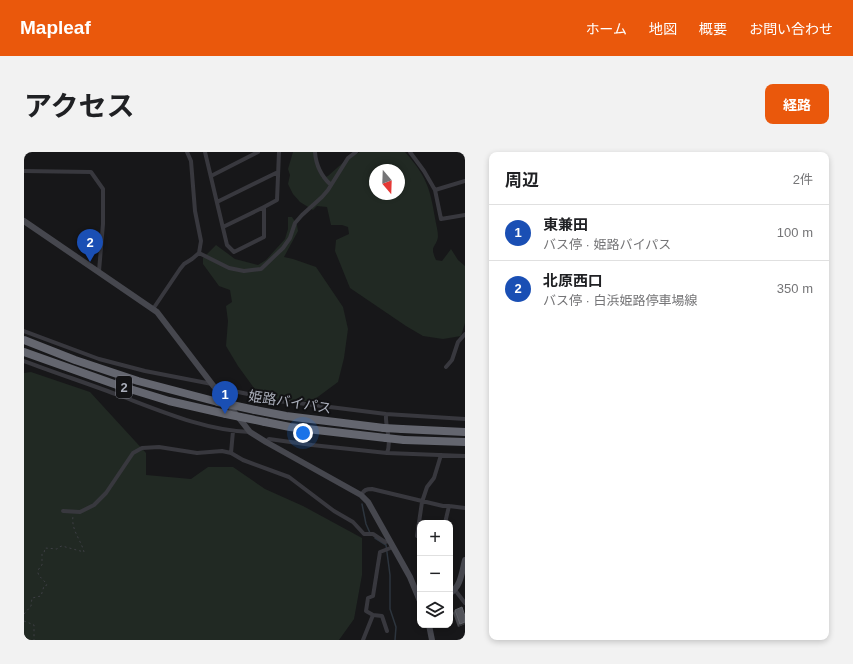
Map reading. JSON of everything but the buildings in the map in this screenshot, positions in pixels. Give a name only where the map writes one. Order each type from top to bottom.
[{"type":"highway","name":"姫路バイパス","points":[[24,340],[75,360],[138,381],[255,410],[286,416],[384,428],[465,432]]},
{"type":"highway","name":"姫路バイパス","points":[[24,352],[169,401],[265,422],[290,427],[404,440],[465,442]]},
{"type":"main road","points":[[24,221],[157,312],[250,432],[361,495],[368,502],[389,541],[389,549],[410,577],[417,594]]},
{"type":"main road","points":[[453,591],[465,560]]},
{"type":"main road","points":[[430,628],[432,640]]},
{"type":"street","points":[[153,309],[184,264],[199,253],[200,240],[195,211],[191,161],[187,152]]},
{"type":"street","points":[[205,152],[227,245],[234,252],[264,237],[264,207]]},
{"type":"street","points":[[211,176],[258,152]]},
{"type":"street","points":[[223,227],[277,200],[279,152]]},
{"type":"street","points":[[315,152],[316,162],[320,172],[331,185]]},
{"type":"street","points":[[199,253],[229,268],[252,272],[261,269],[283,248],[290,238],[295,223],[322,197],[348,158],[356,152]]},
{"type":"street","points":[[410,152],[424,171],[435,190],[441,219],[465,215]]},
{"type":"street","points":[[24,171],[91,172],[104,189],[99,271]]},
{"type":"street","points":[[217,202],[278,172]]},
{"type":"street","points":[[435,190],[465,181]]},
{"type":"street","points":[[24,332],[99,359],[145,371],[212,384]]},
{"type":"street","points":[[446,367],[452,360],[458,342],[465,334]]},
{"type":"street","points":[[24,361],[160,412],[196,423],[233,431],[250,432]]},
{"type":"street","points":[[217,391],[228,390],[248,394],[269,401],[290,402],[386,414],[465,419]]},
{"type":"street","points":[[386,414],[390,445],[387,453]]},
{"type":"street","points":[[231,453],[233,431]]},
{"type":"street","points":[[266,442],[269,439],[387,453],[465,456]]},
{"type":"street","points":[[63,511],[73,512],[86,510],[103,496],[114,483],[133,453],[142,448],[159,447],[197,453],[222,452],[231,453],[243,460],[289,476],[334,511],[353,522],[364,534],[371,534],[385,542],[389,541]]},
{"type":"street","points":[[419,520],[422,502],[427,487],[434,478],[441,455]]},
{"type":"street","points":[[361,495],[363,491],[372,489],[422,502],[465,508]]},
{"type":"street","points":[[446,520],[449,506]]},
{"type":"street","points":[[387,631],[382,616],[372,615],[366,611],[368,598],[373,596],[380,552],[389,549]]},
{"type":"street","points":[[453,591],[465,603]]},
{"type":"street","points":[[363,640],[372,615]]},
{"type":"path","points":[[24,614],[31,606],[32,598],[41,596],[44,586],[47,585],[38,574],[39,568],[42,565],[42,554],[44,553],[45,548],[57,549],[62,546],[84,552],[76,535],[72,520],[73,512]]},
{"type":"path","points":[[24,620],[34,626],[34,640]]},
{"type":"shaded area","points":[[293,152],[315,152],[318,171],[322,178],[328,176],[347,159],[360,152],[405,152],[418,168],[429,190],[438,232],[437,241],[433,249],[436,260],[442,261],[451,249],[458,260],[465,266],[465,323],[461,336],[443,339],[423,336],[350,288],[335,251],[336,240],[349,234],[348,227],[342,225],[331,225],[327,207],[317,206],[313,210],[300,202],[293,194],[288,184],[290,175],[288,169]]},
{"type":"shaded area","points":[[288,217],[292,217],[297,225],[298,231],[284,257],[316,267],[343,307],[348,329],[344,358],[338,382],[315,399],[306,401],[284,401],[257,392],[238,366],[226,346],[228,321],[226,306],[232,302],[230,290],[219,286],[203,264],[203,258],[216,245],[235,259],[258,265],[266,260],[285,239],[288,229]]},
{"type":"shaded area","points":[[31,372],[90,392],[146,453],[146,475],[191,479],[208,467],[233,467],[265,489],[303,506],[362,538],[362,575],[354,619],[339,640],[24,640],[24,373]]},
{"type":"waterway","points":[[362,504],[366,524],[370,533]]},
{"type":"waterway","points":[[375,538],[386,545],[390,575],[390,609],[396,627],[395,640]]},
{"type":"place","name":"北原西口","points":[[90,262]]},
{"type":"place","name":"東兼田","points":[[225,414]]}]
